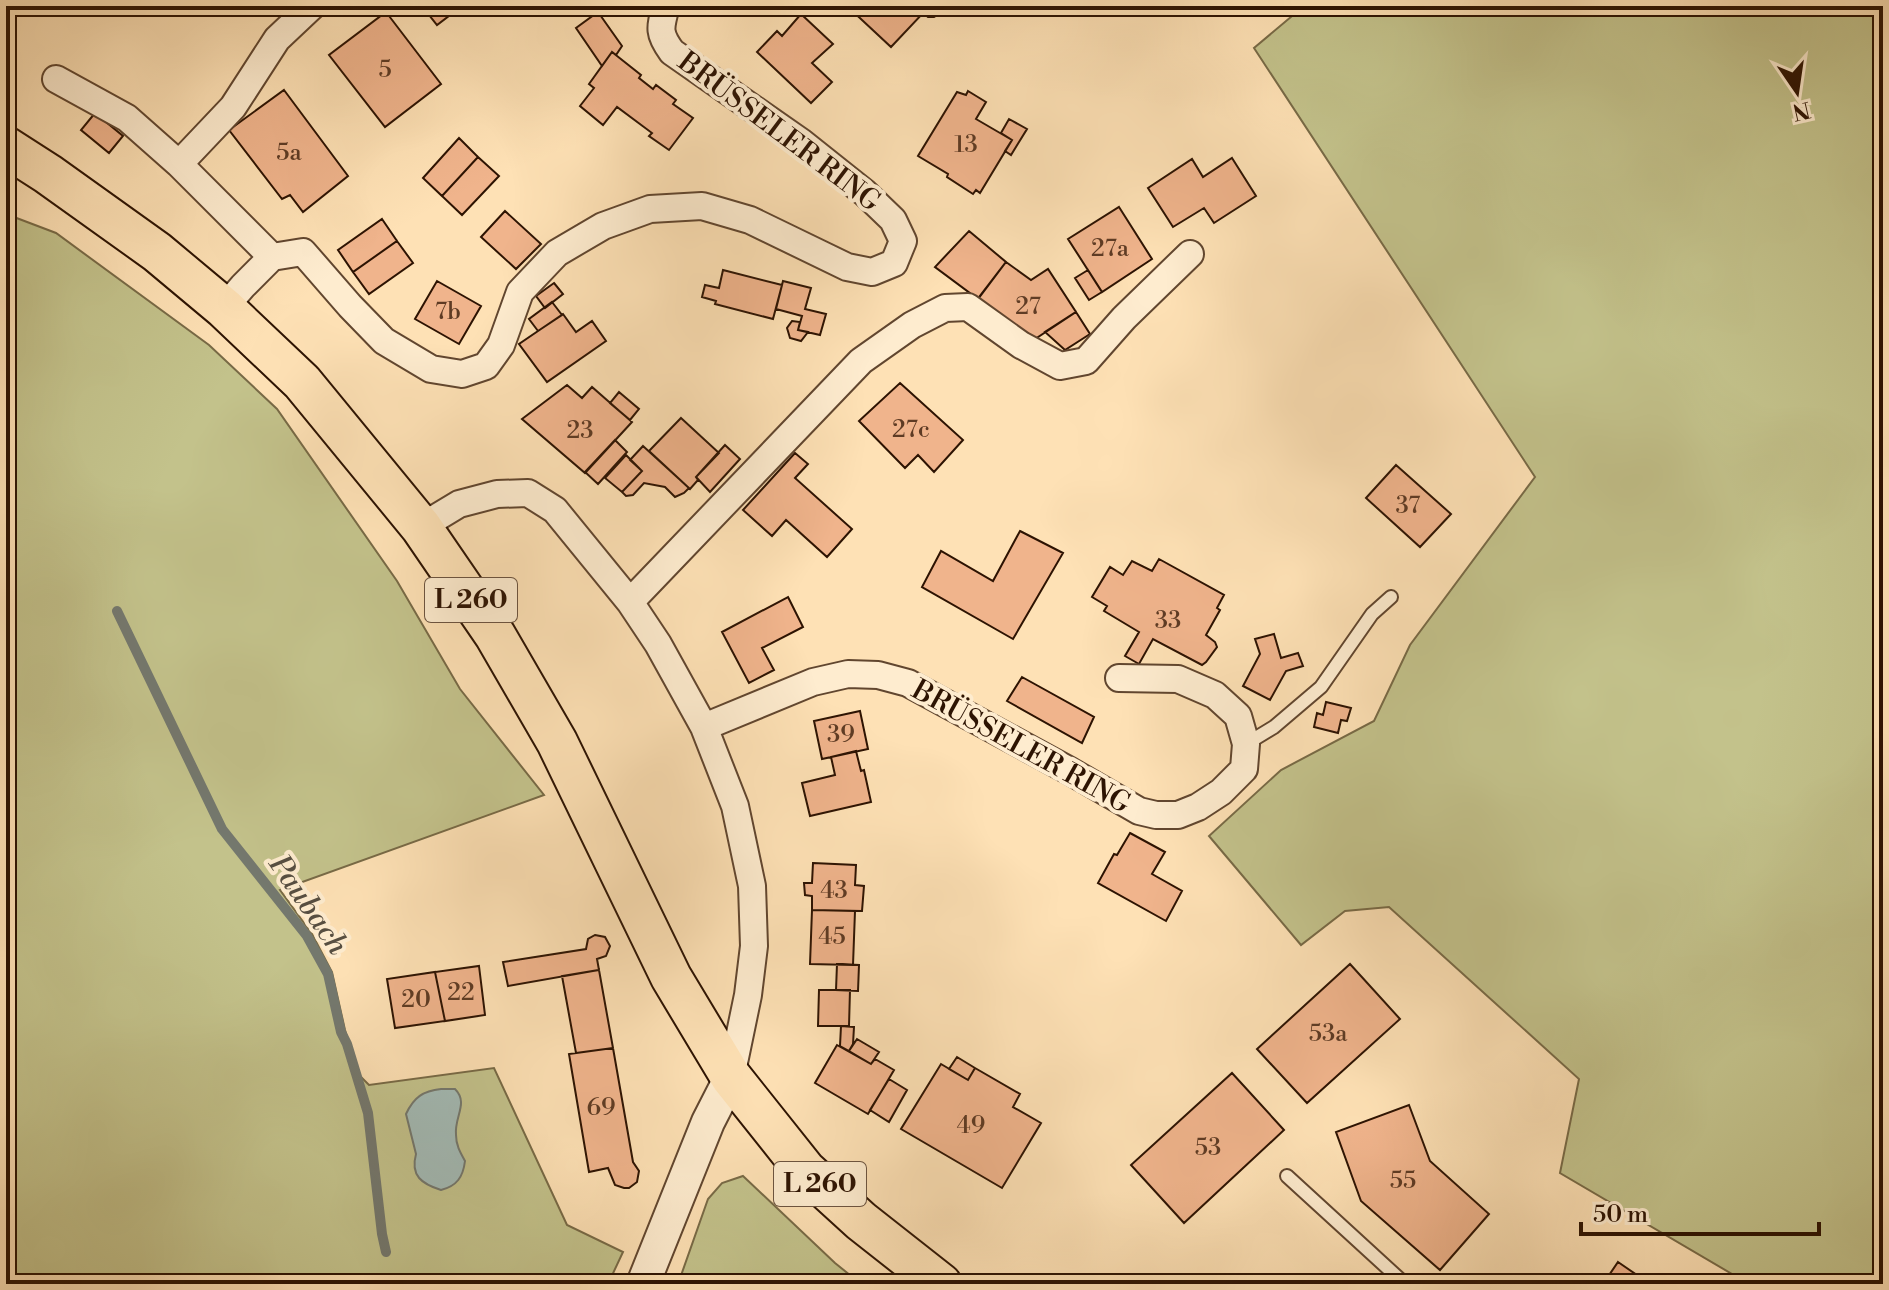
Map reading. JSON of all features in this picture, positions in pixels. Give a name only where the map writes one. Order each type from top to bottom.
[{"type":"main road","name":"L 260","points":[[6,147],[157,252],[224,308],[302,382],[421,527],[495,635],[557,742],[671,977],[731,1077],[805,1170],[928,1281]]},
{"type":"street","points":[[179,164],[233,107],[277,39],[312,6]]},
{"type":"street","name":"BRÜSSELER RING","points":[[272,257],[303,252],[384,341],[431,369],[462,374],[486,366],[501,345],[520,292],[557,253],[603,226],[650,209],[702,206],[750,220],[847,267],[872,272],[894,263],[903,241],[893,220],[865,193],[801,142],[672,52],[663,39],[660,27],[666,6]]},
{"type":"street","points":[[56,79],[127,118],[179,164],[272,257],[224,308]]},
{"type":"street","points":[[630,602],[861,361],[912,325],[945,308],[968,307],[1021,345],[1060,366],[1086,361],[1124,318],[1190,254]]},
{"type":"street","points":[[421,527],[459,504],[497,494],[528,493],[555,510],[630,602],[658,644],[704,727],[735,806],[752,886],[754,946],[748,995],[731,1077],[708,1122],[643,1284]]},
{"type":"street","name":"BRÜSSELER RING","points":[[704,727],[813,682],[848,674],[878,675],[908,683],[1139,811],[1156,815],[1178,815],[1221,792],[1244,769],[1246,744]]},
{"type":"street","points":[[1119,678],[1178,679],[1215,695],[1238,716],[1246,744]]},
{"type":"lane","points":[[1246,744],[1274,727],[1321,687],[1372,614],[1391,597]]},
{"type":"lane","points":[[1287,1176],[1405,1284]]},
{"type":"shaded area","points":[[1304,6],[1883,6],[1883,1284],[1749,1284],[1560,1173],[1579,1079],[1389,907],[1345,911],[1301,945],[1209,836],[1281,770],[1374,721],[1410,645],[1535,477],[1254,48]]},
{"type":"shaded area","points":[[6,214],[56,233],[209,345],[277,409],[397,581],[460,689],[544,795],[280,890],[312,934],[332,972],[359,1075],[369,1085],[494,1068],[567,1225],[623,1252],[608,1284],[295,1284],[284,1279],[281,1284],[6,1284]]},
{"type":"shaded area","points":[[743,1176],[861,1284],[678,1284],[708,1199],[722,1183]]},
{"type":"water","points":[[441,1089],[455,1089],[461,1100],[456,1139],[465,1161],[458,1180],[441,1190],[423,1182],[416,1173],[416,1154],[406,1114],[420,1096]]},
{"type":"building","points":[[422,6],[462,6],[437,25]]},
{"type":"building","points":[[847,6],[946,6],[934,17],[923,13],[891,47]]},
{"type":"building","points":[[386,12],[441,84],[385,127],[329,55]]},
{"type":"building","points":[[598,12],[622,46],[616,55],[612,52],[602,66],[576,28]]},
{"type":"building","points":[[801,14],[833,44],[812,63],[832,82],[811,103],[757,52],[777,31],[782,36]]},
{"type":"building","points":[[612,52],[653,89],[656,85],[676,100],[673,104],[693,118],[669,150],[617,107],[603,125],[580,106],[594,88],[589,84]]},
{"type":"building","points":[[284,90],[348,176],[303,212],[290,195],[282,199],[229,130]]},
{"type":"building","points":[[968,91],[986,102],[976,119],[1012,140],[980,193],[976,190],[973,194],[918,156],[957,92],[966,95]]},
{"type":"building","points":[[95,113],[123,136],[109,153],[81,130]]},
{"type":"building","points":[[1009,119],[1027,129],[1011,155],[1005,151],[1012,140],[1001,133]]},
{"type":"building","points":[[459,138],[478,157],[442,196],[423,178]]},
{"type":"building","points":[[478,157],[499,176],[462,215],[442,196]]},
{"type":"building","points":[[1232,158],[1256,196],[1214,223],[1204,208],[1173,227],[1148,188],[1192,159],[1203,177]]},
{"type":"building","points":[[1119,207],[1152,259],[1102,292],[1068,239]]},
{"type":"building","points":[[505,211],[541,244],[516,269],[481,237]]},
{"type":"building","points":[[382,219],[397,241],[353,272],[338,250]]},
{"type":"building","points":[[969,231],[1006,262],[978,299],[935,267]]},
{"type":"building","points":[[397,241],[413,263],[369,294],[353,272]]},
{"type":"building","points":[[1006,262],[1031,280],[1048,269],[1076,312],[1029,343],[976,301]]},
{"type":"building","points":[[723,270],[782,285],[773,319],[715,304],[716,301],[702,297],[705,285],[719,288]]},
{"type":"building","points":[[1088,270],[1102,292],[1089,300],[1075,278]]},
{"type":"building","points":[[437,281],[481,306],[459,344],[415,319]]},
{"type":"building","points":[[783,281],[811,288],[805,309],[826,314],[820,335],[798,330],[802,316],[776,309]]},
{"type":"building","points":[[554,283],[563,294],[545,308],[536,296]]},
{"type":"building","points":[[552,302],[562,315],[538,331],[529,319]]},
{"type":"building","points":[[1076,312],[1090,334],[1065,350],[1045,332]]},
{"type":"building","points":[[563,314],[576,332],[592,321],[606,341],[547,382],[519,344]]},
{"type":"building","points":[[792,321],[800,322],[798,330],[808,332],[801,341],[790,338],[787,328]]},
{"type":"building","points":[[900,383],[963,440],[934,472],[918,455],[905,468],[859,421]]},
{"type":"building","points":[[567,385],[582,398],[592,387],[632,422],[585,473],[522,419]]},
{"type":"building","points":[[619,392],[639,409],[630,420],[610,403]]},
{"type":"building","points":[[681,418],[719,453],[696,477],[698,480],[690,489],[649,451]]},
{"type":"building","points":[[615,440],[627,452],[598,484],[585,472]]},
{"type":"building","points":[[725,445],[740,459],[710,492],[696,477]]},
{"type":"building","points":[[643,446],[689,488],[684,493],[675,497],[665,487],[644,483],[633,495],[626,496],[622,492],[642,471],[630,460]]},
{"type":"building","points":[[795,453],[808,464],[795,478],[852,529],[827,557],[786,520],[772,536],[743,510]]},
{"type":"building","points":[[626,455],[642,471],[622,492],[605,478]]},
{"type":"building","points":[[1396,465],[1451,514],[1420,547],[1366,498]]},
{"type":"building","points":[[1020,531],[1063,553],[1013,639],[922,587],[941,551],[993,581]]},
{"type":"building","points":[[1159,559],[1224,595],[1217,608],[1220,610],[1206,635],[1217,647],[1202,665],[1153,639],[1139,664],[1125,656],[1139,632],[1104,611],[1107,606],[1092,597],[1110,567],[1123,575],[1132,561],[1152,571]]},
{"type":"building","points":[[788,597],[803,627],[762,648],[774,670],[749,683],[722,632]]},
{"type":"building","points":[[1274,634],[1281,658],[1298,653],[1303,666],[1286,671],[1270,700],[1243,686],[1260,654],[1255,639]]},
{"type":"building","points":[[1022,677],[1094,717],[1082,743],[1007,701]]},
{"type":"building","points":[[1326,702],[1351,708],[1347,721],[1341,720],[1338,733],[1314,727],[1317,713],[1323,715]]},
{"type":"building","points":[[860,711],[868,749],[822,759],[814,721]]},
{"type":"building","points":[[856,751],[871,802],[810,816],[802,783],[835,775],[831,757]]},
{"type":"building","points":[[1130,833],[1165,852],[1152,874],[1182,891],[1166,921],[1098,883]]},
{"type":"building","points":[[813,863],[856,865],[855,885],[864,886],[862,911],[812,910],[812,896],[805,895],[804,883],[812,883]]},
{"type":"building","points":[[812,910],[855,911],[853,965],[810,964]]},
{"type":"building","points":[[595,935],[605,937],[610,946],[606,956],[597,959],[599,970],[508,986],[503,962],[586,949],[588,939]]},
{"type":"building","points":[[837,964],[859,965],[858,991],[836,990]]},
{"type":"building","points":[[1350,964],[1400,1019],[1307,1103],[1257,1049]]},
{"type":"building","points":[[479,966],[485,1015],[445,1021],[435,972]]},
{"type":"building","points":[[599,970],[613,1048],[576,1053],[562,976]]},
{"type":"building","points":[[435,972],[445,1021],[395,1028],[387,979]]},
{"type":"building","points":[[819,990],[850,990],[849,1026],[818,1026]]},
{"type":"building","points":[[841,1026],[854,1027],[853,1044],[849,1051],[840,1046]]},
{"type":"building","points":[[857,1039],[879,1052],[871,1064],[849,1051]]},
{"type":"building","points":[[837,1045],[871,1064],[875,1059],[894,1070],[868,1114],[815,1083]]},
{"type":"building","points":[[613,1048],[633,1162],[639,1171],[637,1182],[629,1188],[615,1185],[608,1168],[589,1172],[569,1054]]},
{"type":"building","points":[[957,1057],[975,1068],[968,1080],[949,1069]]},
{"type":"building","points":[[941,1064],[968,1080],[975,1068],[1020,1094],[1013,1107],[1041,1123],[1002,1188],[901,1129]]},
{"type":"building","points":[[1232,1073],[1284,1130],[1184,1223],[1131,1165]]},
{"type":"building","points":[[889,1079],[907,1090],[889,1122],[870,1110]]},
{"type":"building","points":[[1409,1105],[1430,1161],[1489,1214],[1440,1270],[1361,1201],[1336,1132]]},
{"type":"building","points":[[1618,1262],[1650,1284],[1603,1284]]},
{"type":"waterway","name":"Paubach","points":[[117,611],[222,829],[307,936],[328,974],[341,1032],[368,1113],[386,1252]]}]
